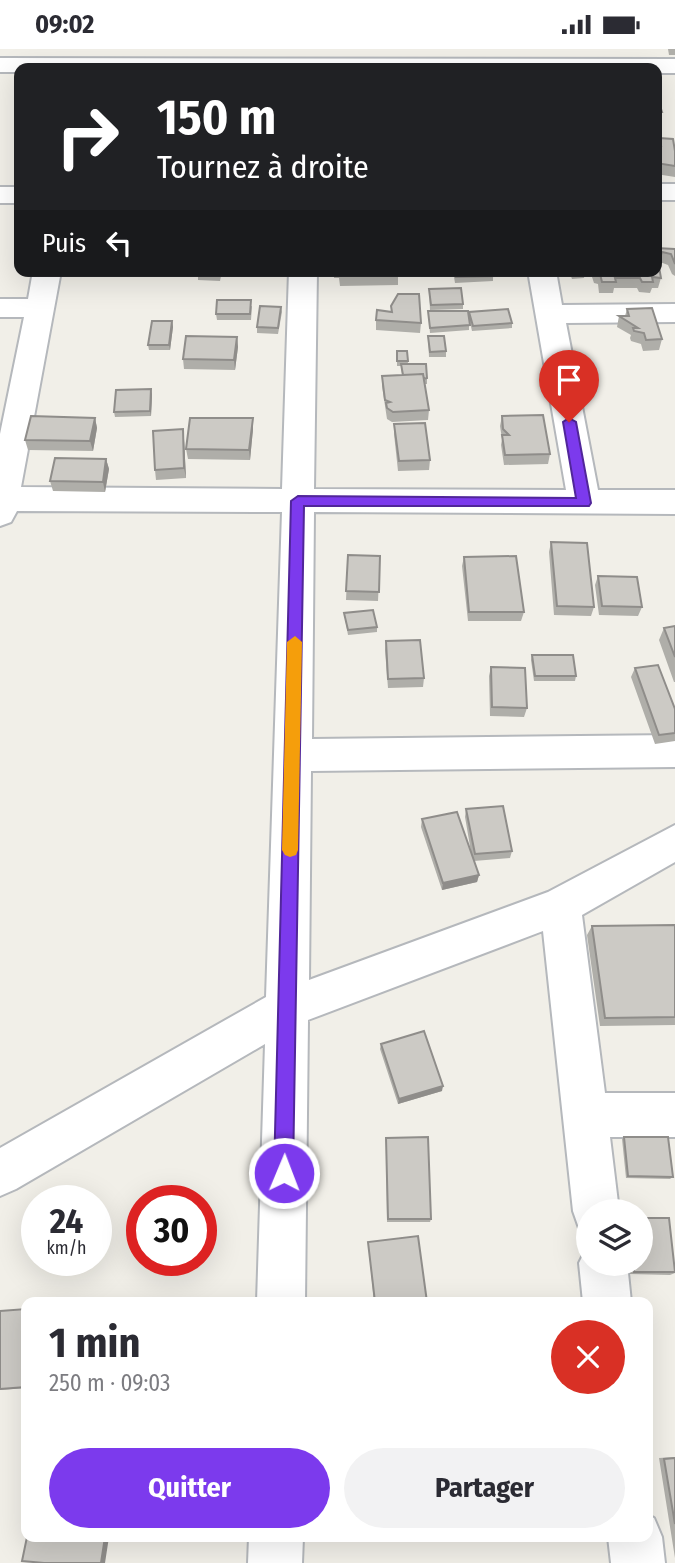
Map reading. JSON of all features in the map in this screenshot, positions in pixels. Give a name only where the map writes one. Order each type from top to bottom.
[{"type":"street","points":[[234,63],[669,60],[675,89]]},
{"type":"street","points":[[46,277],[1,504],[298,501],[675,502]]},
{"type":"street","points":[[281,1297],[303,277]]},
{"type":"street","points":[[543,277],[584,503]]},
{"type":"street","points":[[0,308],[40,308]]},
{"type":"street","points":[[550,314],[675,313]]},
{"type":"street","points":[[292,755],[675,751]]},
{"type":"street","points":[[0,1173],[287,1008],[561,906],[675,842]]},
{"type":"street","points":[[561,906],[595,1199]]},
{"type":"street","points":[[585,1115],[675,1115]]},
{"type":"street","points":[[604,1276],[606,1297]]},
{"type":"street","points":[[275,1563],[276,1542]]},
{"type":"street","points":[[636,1542],[638,1563]]},
{"type":"building","points":[[662,138],[673,139],[675,166],[662,164]]},
{"type":"building","points":[[662,248],[675,249],[675,264],[671,254],[662,252]]},
{"type":"building","points":[[601,277],[652,277],[653,282],[642,282],[640,278],[615,278],[616,282],[602,282]]},
{"type":"building","points":[[461,288],[463,304],[431,305],[429,289]]},
{"type":"building","points":[[398,294],[419,294],[421,323],[376,320],[377,310],[392,312],[391,306]]},
{"type":"building","points":[[217,300],[251,300],[250,314],[216,314]]},
{"type":"building","points":[[260,306],[281,307],[278,328],[257,327]]},
{"type":"building","points":[[652,308],[662,339],[646,340],[644,333],[634,331],[633,328],[638,328],[619,316],[629,316],[627,309]]},
{"type":"building","points":[[508,309],[512,323],[473,326],[469,312]]},
{"type":"building","points":[[428,311],[468,311],[470,325],[430,328]]},
{"type":"building","points":[[152,321],[172,321],[169,345],[148,345]]},
{"type":"building","points":[[186,336],[237,337],[234,360],[183,359]]},
{"type":"building","points":[[428,336],[444,336],[446,351],[430,352]]},
{"type":"building","points":[[397,351],[407,351],[408,361],[397,361]]},
{"type":"building","points":[[401,364],[426,364],[427,378],[424,379],[423,374],[403,375]]},
{"type":"building","points":[[423,374],[429,410],[393,412],[387,408],[386,403],[390,402],[385,400],[382,376]]},
{"type":"building","points":[[151,389],[150,411],[114,412],[116,390]]},
{"type":"building","points":[[543,415],[550,454],[505,455],[502,435],[509,435],[503,429],[502,416]]},
{"type":"building","points":[[31,416],[95,418],[90,441],[25,440]]},
{"type":"building","points":[[190,418],[253,418],[249,450],[186,449]]},
{"type":"building","points":[[425,423],[430,460],[399,461],[394,424]]},
{"type":"building","points":[[183,429],[184,468],[155,470],[153,431]]},
{"type":"building","points":[[55,458],[106,459],[103,482],[50,481]]},
{"type":"building","points":[[551,542],[587,543],[594,607],[557,606]]},
{"type":"building","points":[[348,555],[380,556],[379,592],[346,591]]},
{"type":"building","points":[[516,556],[524,612],[469,612],[464,557]]},
{"type":"building","points":[[598,576],[637,577],[642,607],[602,606]]},
{"type":"building","points":[[373,610],[377,627],[348,630],[344,613]]},
{"type":"building","points":[[675,626],[675,657],[664,628]]},
{"type":"building","points":[[420,640],[424,678],[388,679],[386,641]]},
{"type":"building","points":[[532,655],[573,655],[576,676],[535,676]]},
{"type":"building","points":[[658,665],[675,709],[675,733],[659,735],[635,668]]},
{"type":"building","points":[[491,667],[525,668],[527,708],[492,707]]},
{"type":"building","points":[[503,806],[512,851],[475,854],[466,809]]},
{"type":"building","points":[[457,812],[479,875],[443,883],[422,819]]},
{"type":"building","points":[[675,925],[675,1017],[605,1018],[592,926]]},
{"type":"building","points":[[424,1031],[443,1086],[399,1099],[381,1044]]},
{"type":"building","points":[[428,1137],[431,1219],[388,1219],[386,1138]]},
{"type":"building","points":[[624,1137],[668,1137],[673,1177],[628,1176]]},
{"type":"building","points":[[653,1218],[669,1218],[675,1272],[653,1272]]},
{"type":"building","points":[[418,1236],[426,1297],[374,1297],[368,1242]]},
{"type":"building","points":[[21,1309],[21,1387],[0,1389],[0,1311]]},
{"type":"building","points":[[675,1458],[675,1524],[664,1459]]},
{"type":"building","points":[[26,1542],[104,1542],[101,1563],[22,1561]]},
{"type":"slow traffic","points":[[290,850],[295,642]]},
{"type":"route","points":[[284,1173],[298,501],[584,503],[569,422]]}]
